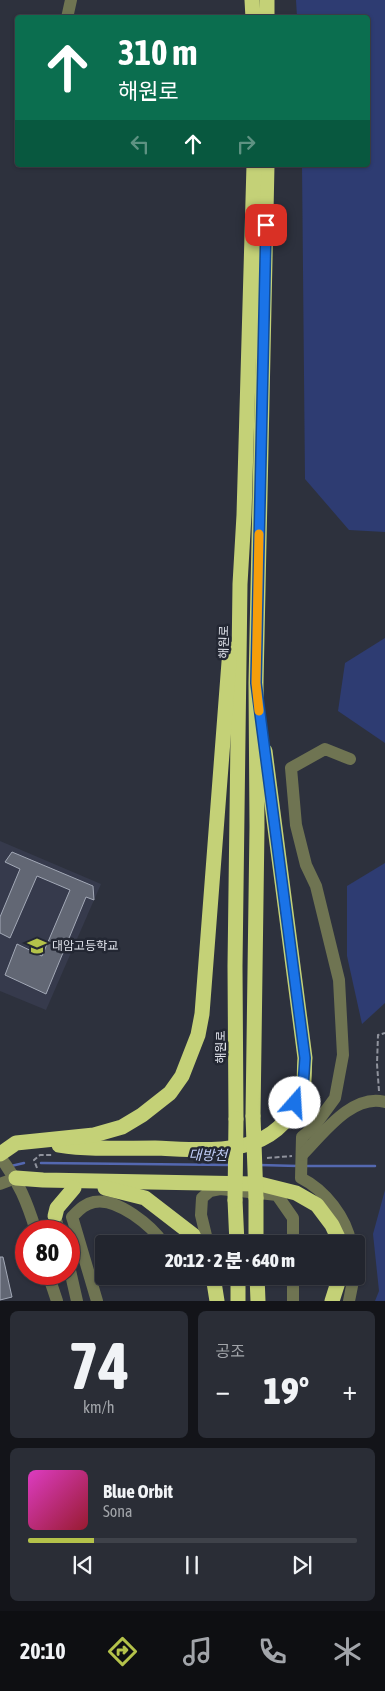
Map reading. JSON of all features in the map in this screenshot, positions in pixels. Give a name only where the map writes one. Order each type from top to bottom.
[{"type":"highway","points":[[252,0],[253,15]]},
{"type":"highway","points":[[267,0],[267,15]]},
{"type":"highway","name":"해원로","points":[[237,1235],[235,956],[240,584],[244,515],[254,167]]},
{"type":"highway","points":[[256,1235],[253,1116],[257,827],[256,683],[267,167]]},
{"type":"highway","points":[[39,1148],[122,1127],[170,1093],[182,1076],[191,1056],[198,1034],[205,987],[228,663],[240,584]]},
{"type":"highway","points":[[0,1156],[16,1143],[39,1148],[68,1146],[193,1149],[247,1146],[270,1135],[287,1119],[303,1088],[305,1058],[256,683]]},
{"type":"highway","points":[[16,1178],[260,1184],[296,1193],[317,1205],[332,1225],[337,1235]]},
{"type":"highway","points":[[16,1178],[31,1186],[101,1188],[145,1198],[193,1235]]},
{"type":"highway","points":[[55,1216],[57,1208],[74,1188]]},
{"type":"highway","points":[[214,1285],[217,1301]]},
{"type":"highway","points":[[238,1285],[238,1301]]},
{"type":"highway","points":[[257,1285],[258,1301]]},
{"type":"highway","points":[[332,1301],[337,1285]]},
{"type":"street","points":[[68,15],[71,0]]},
{"type":"street","points":[[349,1235],[335,1208],[312,1183],[301,1178],[302,1137],[313,1128],[335,1098],[343,1055],[339,980],[316,886],[306,865],[296,825],[291,768],[325,749],[350,759]]},
{"type":"street","points":[[302,1156],[343,1112],[356,1105],[383,1101]]},
{"type":"street","points":[[0,1156],[16,1178],[33,1220]]},
{"type":"street","points":[[0,1184],[16,1178]]},
{"type":"street","points":[[206,1235],[201,1215],[202,1198],[210,1191],[220,1190],[277,1195],[293,1218],[293,1235]]},
{"type":"street","points":[[97,1301],[72,1217],[82,1206],[95,1201],[118,1205],[134,1215],[155,1235]]},
{"type":"street","points":[[55,1216],[56,1220]]},
{"type":"street","points":[[52,1285],[57,1301]]},
{"type":"street","points":[[73,1285],[77,1301]]},
{"type":"street","points":[[294,1285],[294,1301]]},
{"type":"street","points":[[349,1301],[352,1285]]},
{"type":"path","points":[[383,1101],[377,1064],[378,1035],[385,1033]]},
{"type":"path","points":[[35,1166],[34,1160],[39,1148]]},
{"type":"path","points":[[270,1158],[302,1156]]},
{"type":"shaded area","points":[[296,0],[385,0],[385,532],[349,530],[305,479],[302,167],[370,167],[370,15],[297,15]]},
{"type":"shaded area","points":[[385,638],[385,743],[338,711],[345,663]]},
{"type":"shaded area","name":"대암고등학교","points":[[0,841],[101,884],[46,1010],[0,991]]},
{"type":"shaded area","points":[[385,863],[385,1003],[362,1024],[347,956],[347,886]]},
{"type":"shaded area","points":[[385,1190],[385,1301],[375,1301],[379,1291],[373,1234]]},
{"type":"building","points":[[12,852],[93,886],[94,900],[86,897],[46,994],[5,975],[17,944],[42,956],[70,890],[37,876],[10,938],[0,933],[0,917],[20,869],[5,862]]},
{"type":"building","points":[[0,1257],[3,1257],[12,1297],[0,1300]]},
{"type":"waterway","name":"대방천","points":[[11,1166],[24,1163]]},
{"type":"waterway","name":"대방천","points":[[41,1163],[231,1165]]},
{"type":"waterway","name":"대방천","points":[[259,1165],[298,1166]]},
{"type":"waterway","name":"대방천","points":[[306,1166],[375,1166]]},
{"type":"slow traffic","points":[[259,534],[256,683],[259,711]]},
{"type":"place","name":"대암고등학교","points":[[37,946]]},
{"type":"route","points":[[266,225],[256,683],[305,1058],[303,1088],[295,1103]]}]
